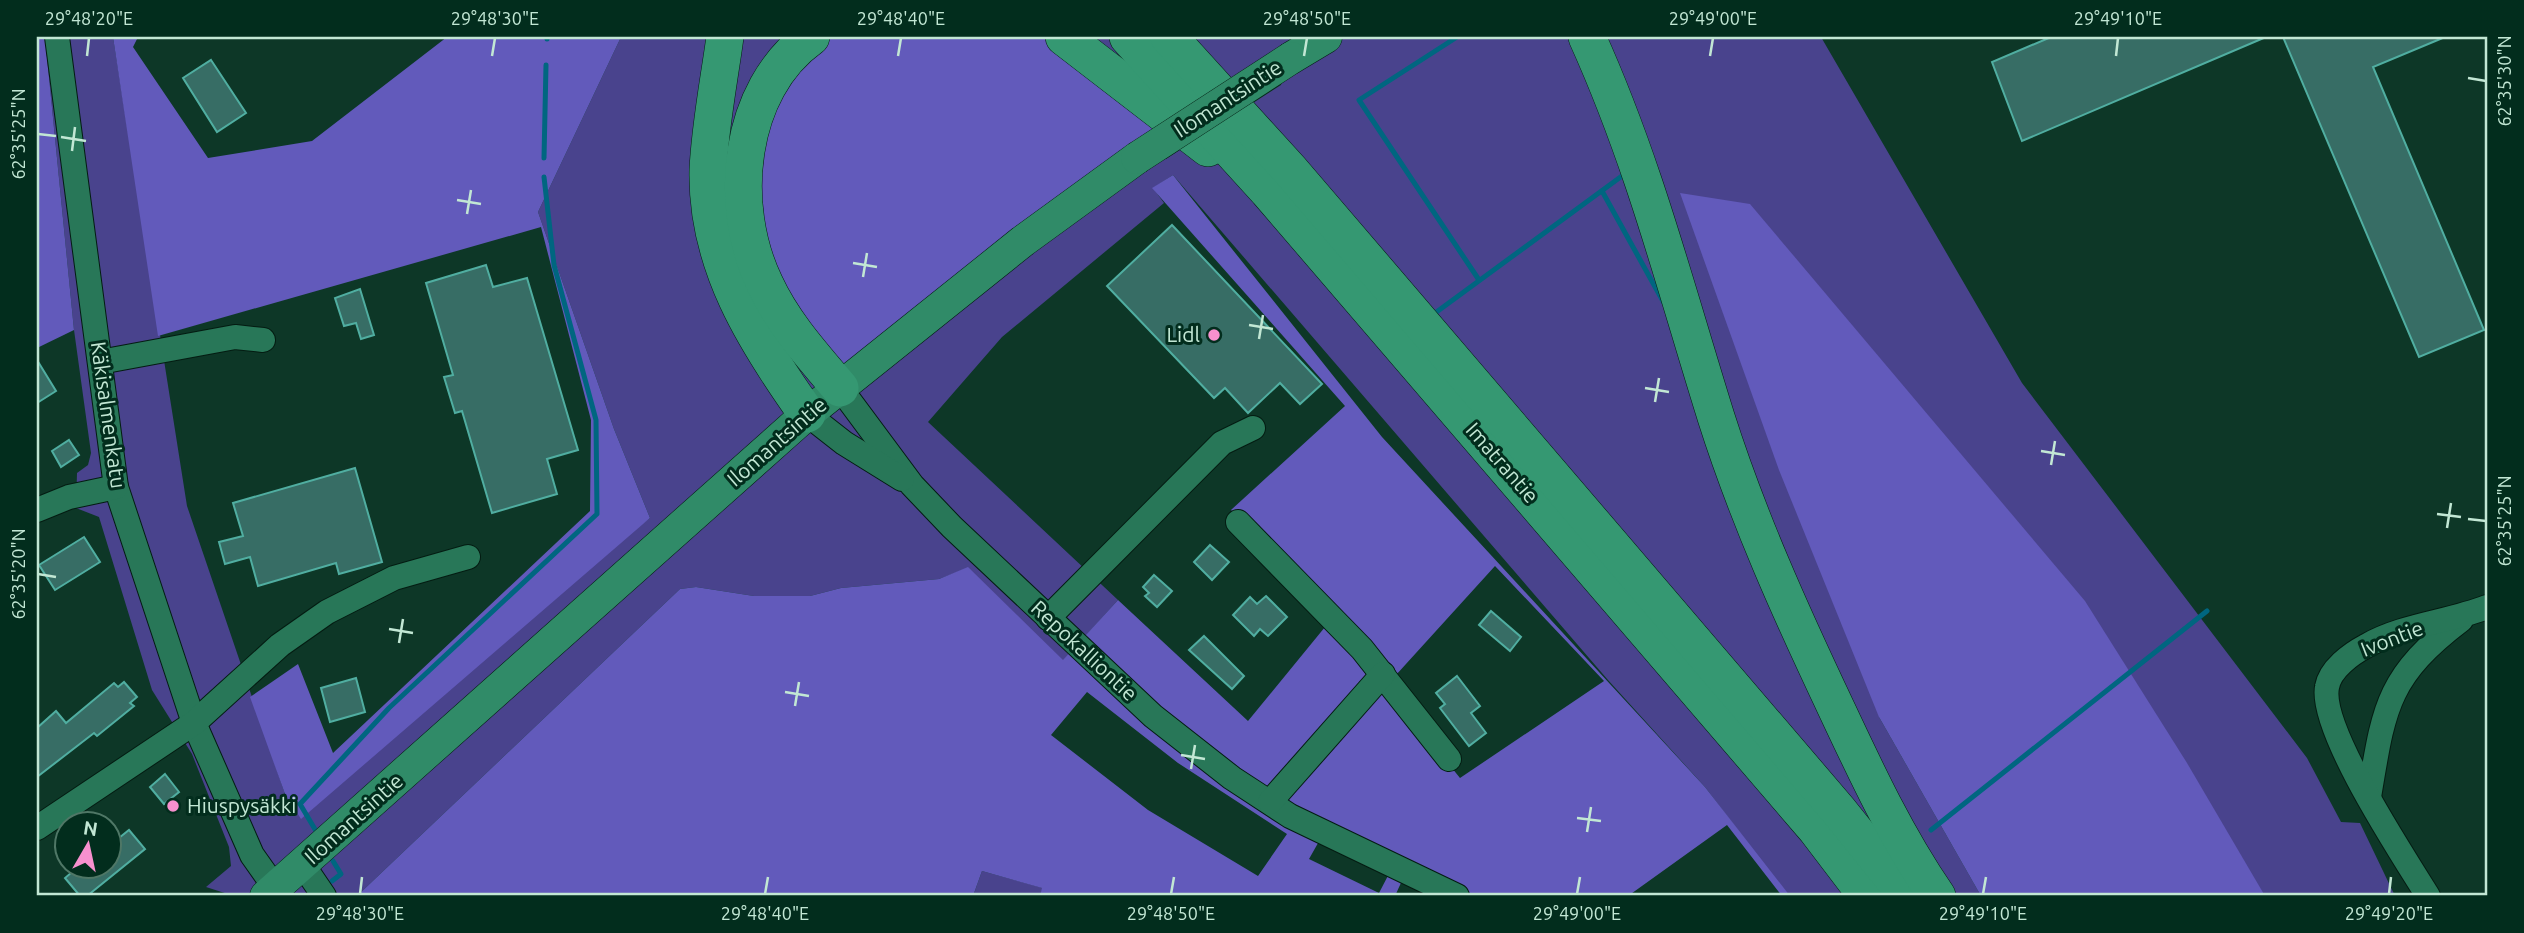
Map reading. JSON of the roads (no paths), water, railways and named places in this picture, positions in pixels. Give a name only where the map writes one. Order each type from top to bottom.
[{"type":"highway","points":[[725,37],[708,170],[710,211],[719,254],[737,303],[770,362],[807,415]]},
{"type":"highway","points":[[811,37],[784,61],[767,88],[750,132],[743,166],[743,197],[754,255],[765,285],[799,339],[840,388]]},
{"type":"highway","points":[[1064,37],[1163,117],[1268,191]]},
{"type":"highway","name":"Imatrantie","points":[[1128,37],[1268,191],[1816,829],[1867,896]]},
{"type":"highway","name":"Imatrantie","points":[[1169,37],[1326,212],[1839,811],[1907,896]]},
{"type":"highway","points":[[1587,37],[1621,112],[1655,210],[1717,419],[1749,512],[1824,683],[1880,799],[1937,896]]},
{"type":"main road","name":"Ilomantsintie","points":[[271,893],[840,388],[1023,241],[1137,159],[1326,37]]},
{"type":"street","name":"Käkisalmenkatu","points":[[57,37],[116,487],[194,723],[271,893]]},
{"type":"street","points":[[100,362],[235,337],[263,340]]},
{"type":"street","name":"Repokalliontie","points":[[840,388],[912,485],[1153,716],[1232,778],[1290,816],[1457,896]]},
{"type":"street","name":"Repokalliontie","points":[[807,415],[844,443],[912,485]]},
{"type":"street","points":[[1048,618],[1222,443],[1253,428]]},
{"type":"street","points":[[37,510],[69,497],[116,487]]},
{"type":"street","points":[[1238,522],[1383,674],[1449,759]]},
{"type":"street","points":[[37,828],[194,723],[280,645],[327,612],[394,578],[468,557]]},
{"type":"street","name":"Ivontie","points":[[2428,896],[2349,764],[2332,723],[2326,687],[2341,663],[2368,645],[2477,611]]},
{"type":"street","name":"Ivontie","points":[[2369,797],[2382,723],[2396,685],[2416,658],[2477,611]]},
{"type":"street","points":[[1270,802],[1383,674]]},
{"type":"street","points":[[303,865],[324,896]]},
{"type":"waterway","points":[[1457,37],[1359,100],[1479,280]]},
{"type":"waterway","points":[[544,158],[546,65]]},
{"type":"waterway","points":[[1431,316],[1626,173]]},
{"type":"waterway","points":[[316,831],[300,804],[389,708],[597,514],[596,420],[554,265],[544,177]]},
{"type":"waterway","points":[[1602,191],[1664,303]]},
{"type":"waterway","points":[[1931,830],[2207,611]]},
{"type":"waterway","points":[[332,881],[341,874],[333,861]]},
{"type":"place","name":"Lidl","points":[[1214,335]]},
{"type":"place","name":"Hiuspysäkki","points":[[173,806]]}]
